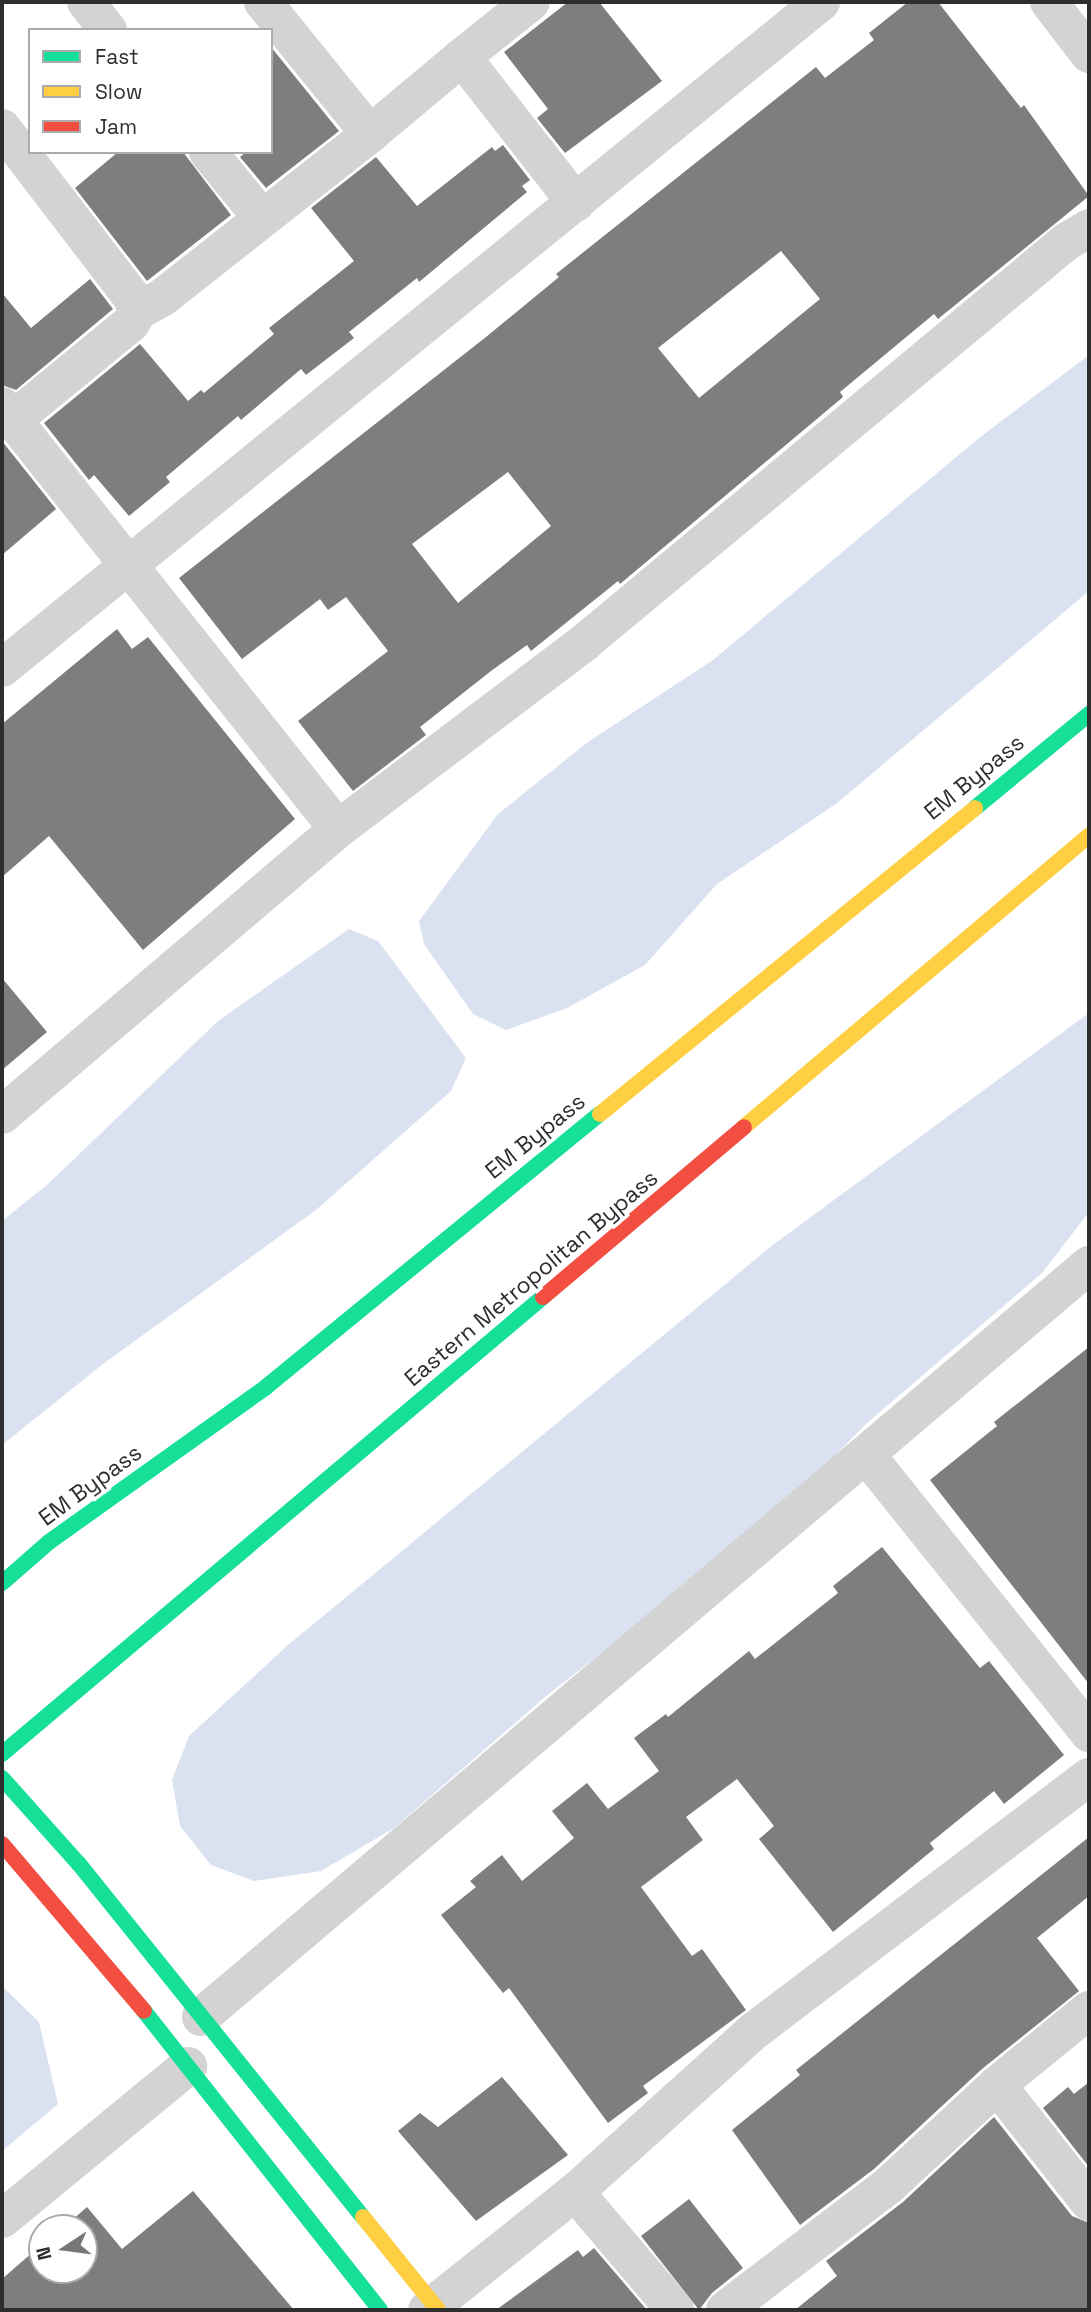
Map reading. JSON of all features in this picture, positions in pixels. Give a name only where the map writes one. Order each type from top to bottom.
[{"type":"main road","name":"EM Bypass","points":[[2,1583],[49,1542],[266,1387],[1089,713]]},
{"type":"main road","name":"Eastern Metropolitan Bypass","points":[[2,1755],[1089,835]]},
{"type":"main road","points":[[2,1778],[79,1864],[432,2308]]},
{"type":"main road","points":[[2,1844],[188,2066],[380,2310]]},
{"type":"street","points":[[86,2],[106,28]]},
{"type":"street","points":[[263,2],[370,134]]},
{"type":"street","points":[[338,829],[7,413],[131,323],[138,311],[163,297],[370,134],[531,2]]},
{"type":"street","points":[[2,668],[821,2]]},
{"type":"street","points":[[1049,2],[1089,54]]},
{"type":"street","points":[[462,58],[576,203]]},
{"type":"street","points":[[2,128],[131,296],[138,311]]},
{"type":"street","points":[[210,154],[262,218]]},
{"type":"street","points":[[2,1115],[338,829],[584,642],[1066,242],[1089,228]]},
{"type":"street","points":[[201,2017],[868,1457],[1089,1265]]},
{"type":"street","points":[[868,1457],[1089,1733]]},
{"type":"street","points":[[432,2308],[575,2192],[754,2031],[1089,1777]]},
{"type":"street","points":[[725,2310],[888,2186],[997,2085],[1089,2010]]},
{"type":"street","points":[[2,2219],[188,2066]]},
{"type":"street","points":[[997,2085],[1089,2202]]},
{"type":"street","points":[[575,2192],[675,2310]]},
{"type":"water","points":[[1089,355],[1089,591],[837,803],[717,884],[645,965],[567,1008],[506,1030],[473,1014],[424,944],[419,921],[498,814],[588,742],[713,660],[979,438]]},
{"type":"water","points":[[349,929],[378,941],[466,1058],[451,1091],[316,1210],[103,1364],[2,1445],[2,1221],[48,1184],[218,1021]]},
{"type":"water","points":[[1089,1013],[1089,1212],[1042,1273],[866,1424],[760,1532],[551,1692],[394,1828],[321,1871],[254,1881],[211,1865],[180,1826],[172,1780],[189,1736],[288,1645],[774,1244]]},
{"type":"water","points":[[2,1986],[39,2022],[58,2104],[2,2151]]},
{"type":"building","points":[[568,2],[599,2],[662,81],[565,153],[537,118],[548,109],[504,52]]},
{"type":"building","points":[[908,2],[938,2],[1021,108],[1024,105],[1089,196],[938,319],[934,314],[840,392],[843,397],[620,584],[618,581],[531,651],[527,645],[420,727],[426,735],[353,791],[298,721],[388,651],[346,597],[328,610],[320,599],[242,659],[179,578],[486,337],[559,277],[556,274],[816,67],[825,78],[874,40],[869,33]],"holes":[[[781,251],[820,299],[699,398],[658,348]],[[508,472],[551,526],[458,603],[412,544]]]},
{"type":"building","points":[[273,49],[339,131],[266,188],[240,157],[244,154],[273,154]]},
{"type":"building","points":[[503,145],[530,180],[522,186],[527,192],[419,282],[417,278],[349,332],[354,338],[306,375],[301,369],[241,420],[238,416],[166,477],[170,482],[129,516],[94,475],[89,480],[44,423],[140,344],[188,401],[201,390],[204,393],[274,334],[269,328],[354,261],[311,208],[376,157],[417,206],[492,147],[495,151]]},
{"type":"building","points":[[116,154],[185,154],[231,215],[147,281],[75,188]]},
{"type":"building","points":[[90,279],[113,309],[16,390],[2,385],[2,293],[31,328]]},
{"type":"building","points":[[2,441],[56,509],[2,555]]},
{"type":"building","points":[[117,629],[132,649],[148,637],[295,819],[143,950],[49,836],[2,877],[2,724]]},
{"type":"building","points":[[2,978],[47,1032],[2,1070]]},
{"type":"building","points":[[1089,1347],[1089,1684],[930,1480],[997,1426],[994,1422]]},
{"type":"building","points":[[882,1547],[980,1668],[989,1661],[1064,1755],[1004,1804],[994,1791],[930,1843],[934,1849],[833,1932],[759,1839],[774,1826],[737,1779],[686,1817],[703,1840],[641,1887],[692,1956],[702,1949],[746,2010],[643,2086],[648,2093],[608,2123],[509,1988],[503,1993],[441,1915],[476,1887],[470,1881],[502,1855],[522,1881],[574,1838],[552,1811],[587,1783],[608,1809],[659,1771],[634,1738],[666,1714],[668,1717],[749,1651],[755,1659],[838,1593],[833,1586]]},
{"type":"building","points":[[1089,1837],[1089,1896],[1037,1938],[1079,1991],[982,2069],[874,2169],[800,2225],[732,2130],[800,2075],[796,2070]]},
{"type":"building","points":[[502,2077],[568,2155],[476,2221],[398,2131],[420,2113],[438,2127]]},
{"type":"building","points":[[1089,2082],[1089,2167],[1043,2108],[1068,2087],[1074,2094]]},
{"type":"building","points":[[994,2117],[1072,2216],[1089,2223],[1089,2310],[795,2310],[837,2276],[826,2261],[903,2202]]},
{"type":"building","points":[[193,2191],[294,2310],[2,2310],[2,2279],[28,2256],[28,2284],[98,2284],[98,2220],[122,2249]]},
{"type":"building","points":[[689,2199],[743,2268],[712,2293],[699,2310],[641,2236]]},
{"type":"building","points":[[87,2207],[93,2214],[79,2214]]},
{"type":"building","points":[[594,2248],[647,2310],[496,2310],[578,2250],[583,2257]]},
{"type":"traffic: fast","points":[[975,808],[1089,714]]},
{"type":"traffic: fast","points":[[2,1583],[49,1542],[266,1387],[600,1114]]},
{"type":"traffic: fast","points":[[2,1754],[543,1297]]},
{"type":"traffic: fast","points":[[2,1778],[79,1864],[363,2217]]},
{"type":"traffic: fast","points":[[144,2011],[380,2310]]},
{"type":"traffic: slow","points":[[600,1114],[975,808]]},
{"type":"traffic: slow","points":[[744,1127],[1089,835]]},
{"type":"traffic: slow","points":[[363,2217],[438,2310]]},
{"type":"traffic: jam","points":[[543,1297],[744,1127]]},
{"type":"traffic: jam","points":[[2,1844],[144,2011]]}]
